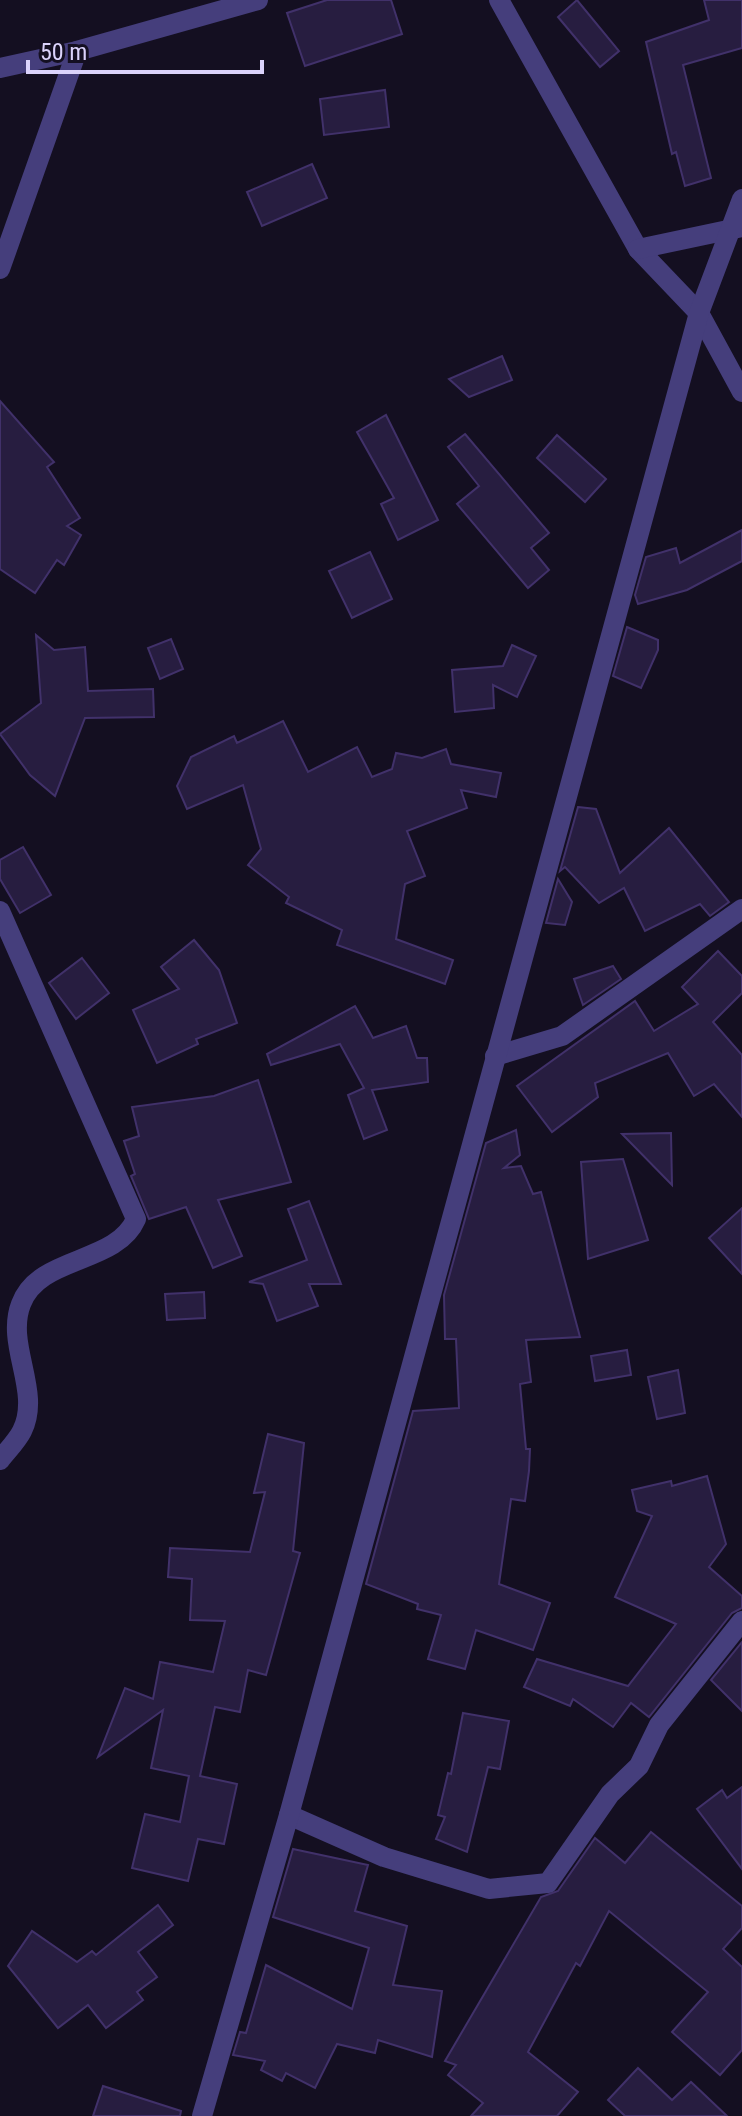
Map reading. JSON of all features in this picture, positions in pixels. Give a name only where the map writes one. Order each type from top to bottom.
[{"type":"street","points":[[0,68],[77,51],[258,0]]},
{"type":"street","points":[[499,0],[638,249],[699,313],[742,392]]},
{"type":"street","points":[[0,269],[77,51]]},
{"type":"street","points":[[202,2116],[289,1815],[699,313],[738,228],[742,199]]},
{"type":"street","points":[[638,249],[738,228]]},
{"type":"street","points":[[495,1056],[562,1036],[742,909]]},
{"type":"street","points":[[0,911],[136,1219],[127,1235],[45,1276],[25,1296],[20,1305],[17,1335],[28,1409],[23,1430],[0,1460]]},
{"type":"street","points":[[289,1815],[384,1857],[489,1889],[548,1883],[610,1794],[639,1766],[659,1725],[742,1621]]},
{"type":"building","points":[[327,0],[391,0],[402,34],[305,66],[287,13]]},
{"type":"building","points":[[577,0],[619,51],[600,67],[558,17]]},
{"type":"building","points":[[704,0],[742,0],[742,48],[683,65],[711,178],[685,186],[676,152],[672,154],[646,42],[709,20]]},
{"type":"building","points":[[385,90],[389,127],[324,135],[320,99]]},
{"type":"building","points":[[312,164],[327,198],[262,226],[247,192]]},
{"type":"building","points":[[502,356],[512,380],[469,397],[449,379]]},
{"type":"building","points":[[0,401],[54,462],[47,467],[80,518],[67,526],[81,535],[64,565],[57,560],[35,593],[0,569]]},
{"type":"building","points":[[386,415],[438,520],[398,540],[381,504],[394,498],[357,432]]},
{"type":"building","points":[[465,434],[549,533],[531,548],[549,570],[528,588],[457,504],[479,486],[448,447]]},
{"type":"building","points":[[557,435],[606,479],[585,502],[537,458]]},
{"type":"building","points":[[742,530],[742,561],[687,590],[638,604],[635,595],[646,557],[676,548],[680,563]]},
{"type":"building","points":[[370,552],[392,599],[352,618],[329,571]]},
{"type":"building","points":[[627,627],[658,640],[658,650],[641,688],[613,676]]},
{"type":"building","points":[[36,635],[54,650],[85,647],[88,691],[153,689],[154,717],[85,718],[55,796],[30,775],[0,734],[41,703]]},
{"type":"building","points":[[171,639],[183,669],[160,679],[148,648]]},
{"type":"building","points":[[512,645],[536,656],[517,697],[493,685],[494,708],[455,712],[452,670],[503,666]]},
{"type":"building","points":[[283,721],[308,772],[357,747],[372,777],[392,769],[396,753],[422,758],[446,749],[451,764],[501,773],[496,797],[461,790],[467,808],[407,831],[425,876],[405,884],[396,939],[453,960],[445,984],[337,945],[342,930],[286,903],[289,897],[248,865],[261,849],[243,785],[187,809],[177,786],[191,757],[234,736],[237,743]]},
{"type":"building","points":[[578,807],[596,809],[620,873],[669,828],[729,902],[710,916],[700,904],[645,931],[624,888],[599,903],[565,867],[560,871]]},
{"type":"building","points":[[23,847],[51,895],[20,913],[0,879],[0,860]]},
{"type":"building","points":[[558,879],[572,902],[565,925],[546,923]]},
{"type":"building","points":[[194,940],[219,970],[237,1023],[196,1039],[198,1044],[157,1063],[133,1010],[179,989],[161,967]]},
{"type":"building","points":[[718,951],[742,976],[742,993],[713,1022],[742,1055],[742,1117],[714,1084],[694,1096],[668,1053],[595,1083],[598,1097],[552,1132],[517,1086],[635,1001],[654,1031],[698,1004],[682,987]]},
{"type":"building","points":[[82,958],[109,993],[76,1019],[49,983]]},
{"type":"building","points":[[613,966],[621,979],[583,1005],[574,979]]},
{"type":"building","points":[[355,1006],[373,1038],[406,1026],[417,1058],[427,1058],[428,1082],[372,1090],[387,1130],[364,1139],[348,1095],[364,1088],[340,1044],[271,1065],[267,1054]]},
{"type":"building","points":[[258,1080],[291,1182],[218,1200],[242,1256],[213,1268],[186,1207],[149,1219],[131,1176],[135,1174],[124,1141],[139,1136],[132,1107],[214,1096]]},
{"type":"building","points":[[516,1130],[520,1155],[504,1168],[521,1166],[533,1194],[541,1192],[580,1337],[526,1340],[531,1382],[520,1384],[526,1449],[530,1449],[529,1471],[525,1501],[511,1499],[499,1584],[550,1603],[533,1650],[476,1630],[465,1669],[428,1659],[441,1615],[417,1609],[418,1604],[366,1584],[413,1411],[459,1408],[456,1339],[445,1339],[444,1295],[486,1143]]},
{"type":"building","points":[[671,1133],[672,1185],[622,1134]]},
{"type":"building","points":[[623,1159],[648,1240],[588,1259],[581,1162]]},
{"type":"building","points":[[309,1201],[341,1284],[309,1284],[318,1306],[277,1321],[263,1284],[249,1282],[307,1260],[288,1209]]},
{"type":"building","points":[[742,1208],[742,1274],[709,1238]]},
{"type":"building","points":[[204,1292],[205,1318],[167,1320],[165,1294]]},
{"type":"building","points":[[627,1350],[631,1375],[595,1381],[591,1356]]},
{"type":"building","points":[[678,1370],[685,1413],[657,1419],[648,1377]]},
{"type":"building","points":[[268,1434],[304,1443],[293,1551],[300,1553],[266,1675],[248,1670],[240,1712],[215,1707],[200,1776],[237,1784],[224,1844],[198,1839],[188,1881],[132,1868],[145,1814],[180,1822],[189,1776],[151,1768],[163,1710],[98,1757],[125,1688],[153,1699],[160,1662],[213,1672],[225,1621],[190,1620],[192,1579],[168,1577],[170,1548],[250,1552],[265,1492],[254,1493]]},
{"type":"building","points":[[707,1476],[726,1544],[709,1567],[742,1596],[742,1608],[732,1613],[649,1717],[631,1703],[613,1727],[573,1699],[570,1706],[524,1687],[537,1659],[628,1686],[676,1624],[615,1597],[652,1516],[637,1511],[632,1490],[671,1481],[672,1486]]},
{"type":"building","points":[[742,1642],[742,1711],[711,1680]]},
{"type":"building","points":[[463,1713],[509,1721],[500,1769],[488,1767],[467,1852],[436,1839],[445,1817],[438,1815],[448,1773],[451,1774]]},
{"type":"building","points":[[742,1787],[742,1869],[697,1809],[722,1790],[727,1798]]},
{"type":"building","points":[[651,1832],[742,1906],[742,1928],[723,1949],[742,1967],[742,2050],[720,2075],[672,2032],[708,1992],[609,1911],[580,1966],[576,1963],[528,2052],[578,2092],[557,2116],[471,2116],[483,2103],[448,2075],[456,2065],[445,2061],[541,1897],[558,1891],[595,1838],[625,1863]]},
{"type":"building","points":[[293,1849],[368,1865],[355,1911],[407,1926],[393,1985],[442,1991],[432,2057],[378,2040],[375,2053],[337,2044],[315,2088],[286,2073],[282,2081],[261,2070],[265,2061],[233,2055],[240,2032],[246,2033],[266,1965],[352,2009],[369,1948],[273,1917]]},
{"type":"building","points":[[158,1905],[173,1925],[138,1952],[157,1977],[137,1992],[143,2000],[106,2028],[88,2005],[58,2028],[8,1966],[32,1931],[77,1962],[92,1951],[96,1955]]},
{"type":"building","points":[[638,2068],[672,2100],[691,2082],[727,2116],[625,2116],[608,2100]]},
{"type":"building","points":[[103,2086],[181,2111],[180,2116],[93,2116]]}]
